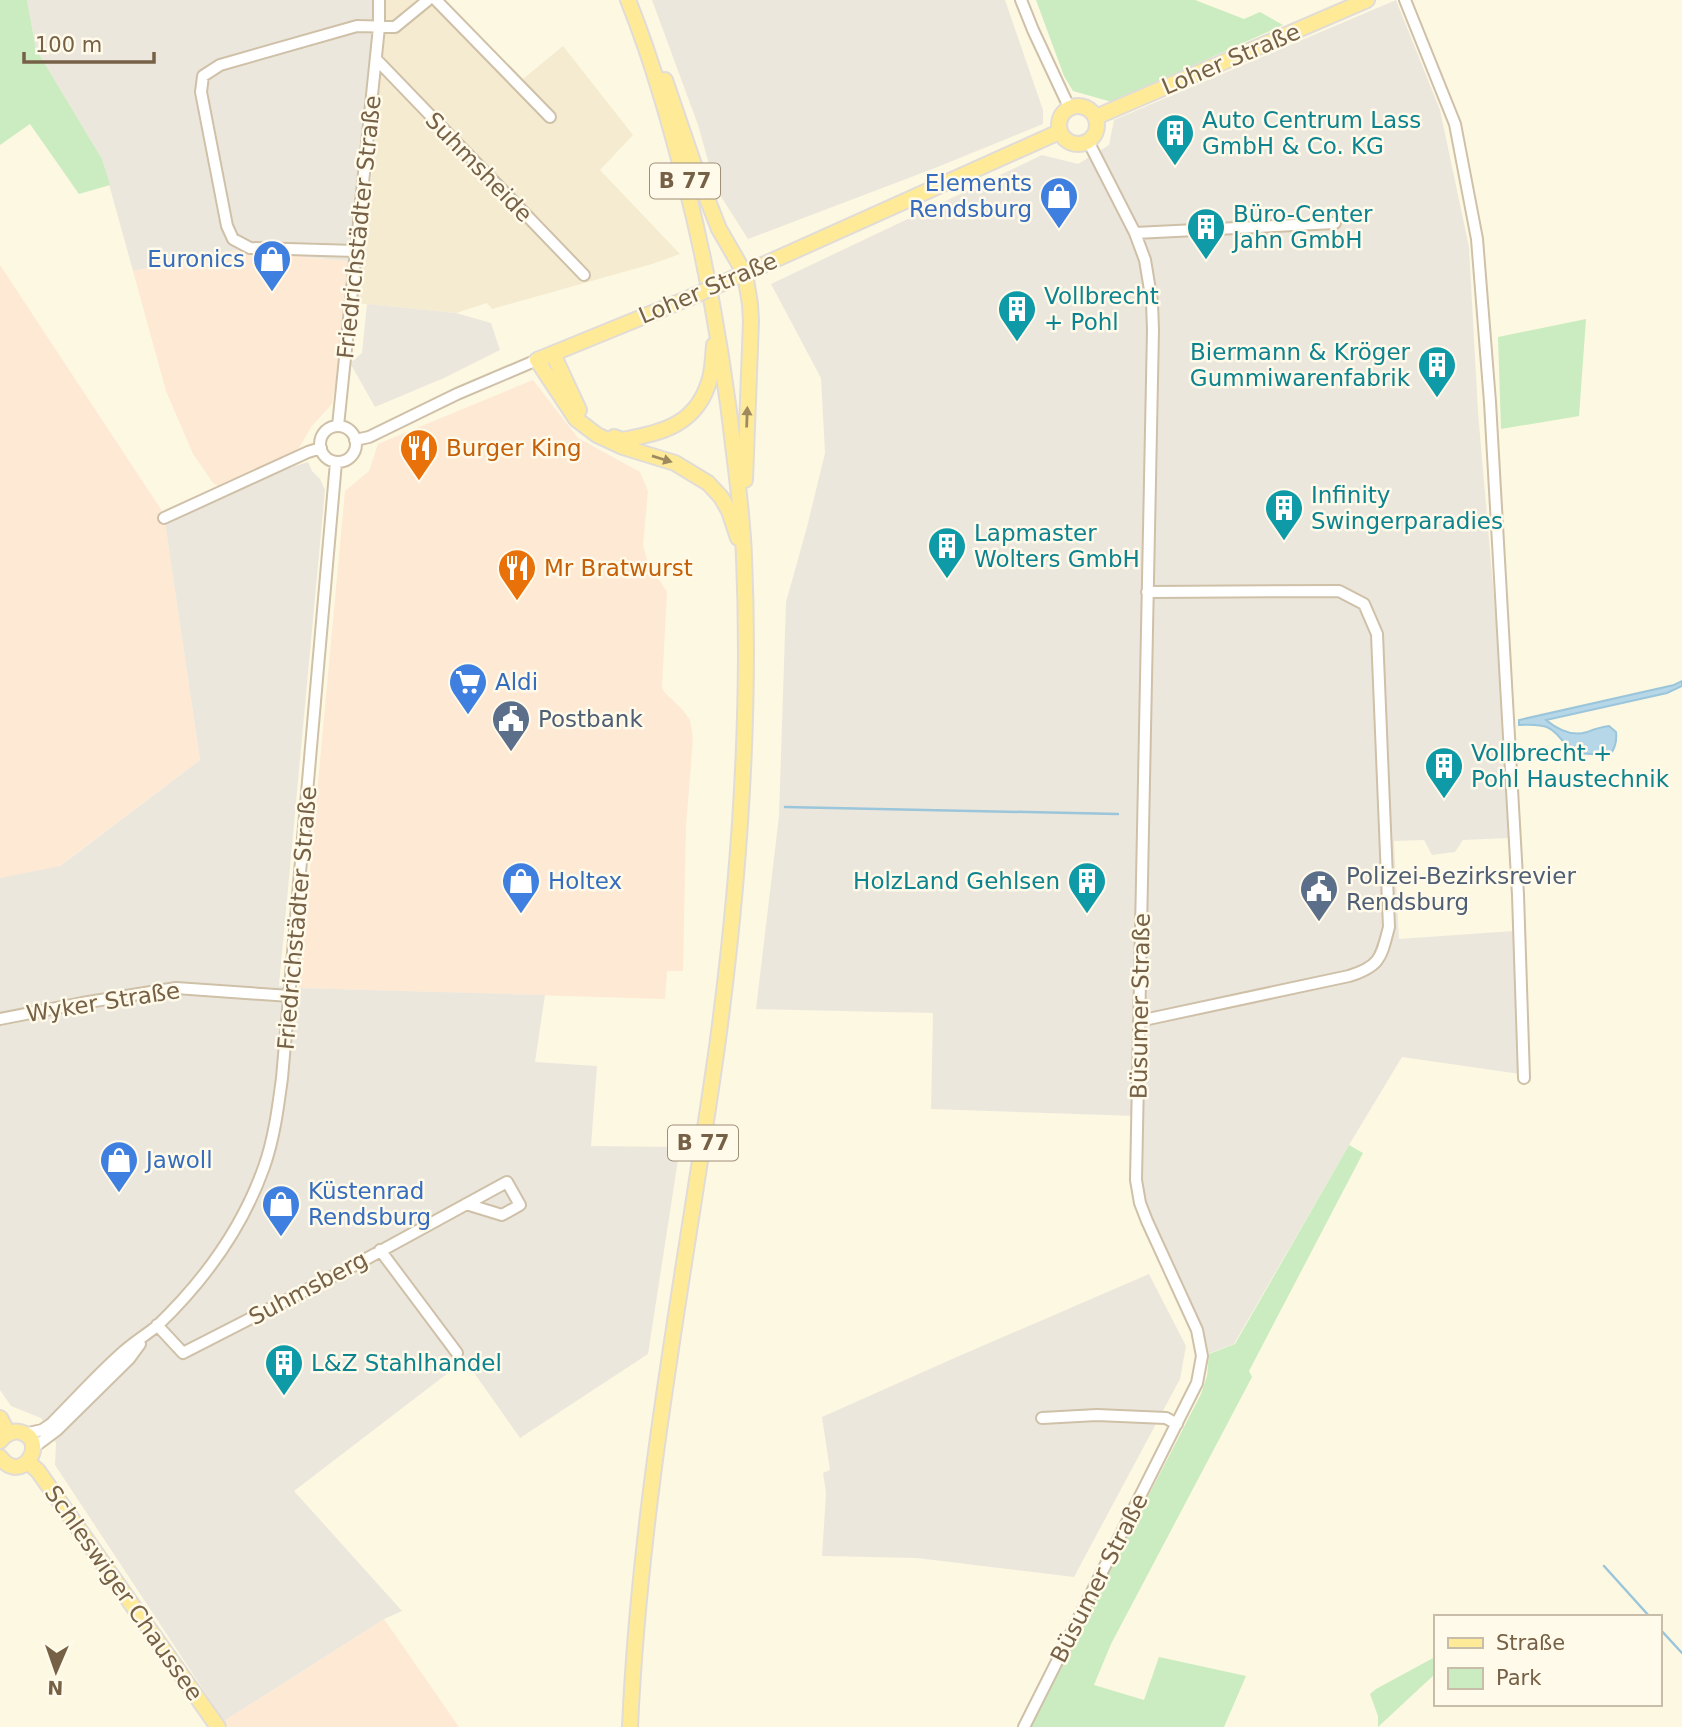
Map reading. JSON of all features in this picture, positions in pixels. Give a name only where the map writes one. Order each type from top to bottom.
[{"type":"main road","name":"B 77","points":[[628,0],[643,38],[682,169],[717,326],[743,534],[746,672],[742,792],[732,922],[717,1045],[653,1482],[640,1595],[631,1727]]},
{"type":"main road","name":"Loher Straße","points":[[1096,117],[1367,0]]},
{"type":"main road","points":[[643,38],[661,68],[719,229],[745,274],[751,321],[743,534]]},
{"type":"main road","points":[[1084,106],[1096,117],[1097,129],[1093,137],[1081,144],[1070,143],[1059,132],[1059,118],[1069,107],[1084,106]]},
{"type":"main road","name":"Loher Straße","points":[[537,360],[745,274],[1059,132]]},
{"type":"main road","points":[[553,354],[581,413],[601,429],[622,440],[669,429],[688,416],[699,403],[710,376],[717,326]]},
{"type":"main road","points":[[537,360],[576,419],[597,435],[623,447],[675,463],[708,483],[729,511],[744,556]]},
{"type":"main road","points":[[0,1418],[4,1437],[15,1432],[24,1434]]},
{"type":"main road","name":"Schleswiger Chaussee","points":[[24,1434],[31,1441],[31,1455],[38,1471],[218,1727]]},
{"type":"main road","points":[[2,1463],[17,1467],[31,1455]]},
{"type":"street","name":"Friedrichstädter Straße","points":[[338,426],[376,59],[379,0]]},
{"type":"street","points":[[356,251],[250,248],[233,239],[227,226],[201,92],[203,76],[220,65],[357,26],[395,27],[428,0]]},
{"type":"street","points":[[436,0],[550,117]]},
{"type":"street","points":[[1021,0],[1069,107]]},
{"type":"street","points":[[1405,0],[1455,124],[1477,239],[1490,402],[1515,840],[1524,1078]]},
{"type":"street","name":"Suhmsheide","points":[[376,59],[584,275]]},
{"type":"street","name":"Büsumer Straße","points":[[1024,1727],[1197,1384],[1201,1364],[1201,1346],[1194,1321],[1147,1221],[1138,1192],[1136,1174],[1152,302],[1145,260],[1135,233],[1088,141]]},
{"type":"street","points":[[1135,233],[1335,223]]},
{"type":"street","name":"Loher Straße","points":[[355,440],[537,360]]},
{"type":"street","points":[[338,426],[348,429],[355,440],[355,451],[344,461],[328,459],[321,448],[321,438],[325,432],[338,426]]},
{"type":"street","points":[[164,519],[321,448]]},
{"type":"street","name":"Friedrichstädter Straße","points":[[24,1434],[42,1430],[51,1424],[124,1351],[158,1325],[195,1286],[236,1231],[265,1166],[282,1078],[336,462]]},
{"type":"street","points":[[1139,1021],[1368,970],[1382,954],[1389,927],[1377,634],[1364,604],[1339,591],[1147,592]]},
{"type":"street","name":"Wyker Straße","points":[[0,1019],[176,988],[290,996]]},
{"type":"street","name":"Suhmsberg","points":[[158,1325],[183,1353],[355,1265],[466,1204]]},
{"type":"street","points":[[380,1250],[457,1353]]},
{"type":"street","name":"Friedrichstädter Straße","points":[[31,1455],[129,1359],[148,1334]]},
{"type":"street","points":[[1042,1418],[1097,1415],[1166,1418],[1177,1424]]},
{"type":"shaded area","points":[[27,0],[374,0],[348,261],[234,250],[133,271],[102,159],[36,49]]},
{"type":"shaded area","points":[[386,0],[443,0],[523,79],[563,46],[633,135],[600,170],[680,254],[492,309],[487,303],[456,313],[355,303],[364,253]]},
{"type":"shaded area","points":[[652,0],[1005,0],[1043,110],[1043,124],[748,239],[720,195],[698,125]]},
{"type":"shaded area","points":[[1396,0],[1440,110],[1469,247],[1478,412],[1504,727],[1508,838],[1463,840],[1455,852],[1432,855],[1424,840],[1394,841],[1399,939],[1513,931],[1520,1074],[1402,1057],[1234,1344],[1202,1356],[1140,1203],[1137,1116],[931,1109],[933,1013],[756,1009],[779,816],[786,602],[825,453],[821,378],[771,284],[1042,155],[1078,164],[1109,145],[1114,120]]},
{"type":"shaded area","points":[[234,250],[348,261],[340,354],[332,404],[311,427],[299,448],[280,462],[221,488],[213,483],[193,454],[166,391],[133,271]]},
{"type":"shaded area","points":[[0,265],[164,514],[200,760],[58,867],[0,879]]},
{"type":"shaded area","points":[[367,304],[456,313],[491,323],[500,350],[444,378],[375,407],[350,363],[362,353]]},
{"type":"shaded area","points":[[533,380],[578,438],[640,472],[648,491],[643,546],[650,570],[667,592],[662,687],[690,720],[693,739],[686,826],[683,971],[667,971],[665,999],[299,988],[345,491],[369,471],[378,444]]},
{"type":"shaded area","points":[[308,462],[325,490],[279,986],[545,995],[535,1062],[597,1066],[591,1146],[680,1147],[648,1354],[520,1438],[465,1360],[294,1491],[402,1611],[384,1619],[224,1721],[55,1465],[56,1443],[41,1418],[11,1406],[0,1390],[0,878],[60,866],[200,760],[165,522]]},
{"type":"shaded area","points":[[1149,1274],[1186,1346],[1180,1379],[1074,1577],[917,1558],[822,1556],[826,1493],[823,1473],[830,1470],[822,1417]]},
{"type":"shaded area","points":[[384,1619],[459,1727],[228,1727],[224,1721]]},
{"type":"green space","points":[[0,0],[27,0],[36,49],[102,159],[110,185],[79,194],[30,124],[0,145]]},
{"type":"green space","points":[[1036,0],[1195,0],[1244,19],[1260,12],[1283,25],[1112,102],[1073,91],[1064,76]]},
{"type":"green space","points":[[1586,319],[1579,416],[1501,429],[1498,337]]},
{"type":"green space","points":[[1349,1145],[1363,1153],[1249,1371],[1252,1377],[1111,1644],[1094,1685],[1144,1700],[1159,1657],[1246,1676],[1224,1727],[1029,1727],[1201,1394],[1207,1376],[1209,1354],[1235,1344]]},
{"type":"green space","points":[[1434,1658],[1434,1675],[1378,1727],[1378,1716],[1370,1694]]},
{"type":"water","points":[[1682,681],[1682,686],[1667,693],[1546,720],[1560,729],[1576,734],[1609,726],[1616,732],[1616,741],[1609,755],[1573,753],[1551,729],[1539,725],[1519,725],[1519,720]]},
{"type":"waterway","points":[[785,807],[1118,814]]},
{"type":"waterway","points":[[1604,1566],[1648,1615]]},
{"type":"waterway","points":[[1661,1630],[1682,1653]]},
{"type":"place","name":"Auto Centrum Lass GmbH & Co. KG","points":[[1175,167]]},
{"type":"place","name":"Elements Rendsburg","points":[[1059,230]]},
{"type":"place","name":"Büro-Center Jahn GmbH","points":[[1206,261]]},
{"type":"place","name":"Euronics","points":[[272,293]]},
{"type":"place","name":"Vollbrecht + Pohl","points":[[1017,343]]},
{"type":"place","name":"Biermann & Kröger Gummiwarenfabrik","points":[[1437,399]]},
{"type":"place","name":"Burger King","points":[[419,482]]},
{"type":"place","name":"Infinity Swingerparadies","points":[[1284,542]]},
{"type":"place","name":"Lapmaster Wolters GmbH","points":[[947,580]]},
{"type":"place","name":"Mr Bratwurst","points":[[517,602]]},
{"type":"place","name":"Aldi","points":[[468,716]]},
{"type":"place","name":"Postbank","points":[[511,753]]},
{"type":"place","name":"Vollbrecht + Pohl Haustechnik","points":[[1444,800]]},
{"type":"place","name":"Holtex","points":[[521,915]]},
{"type":"place","name":"HolzLand Gehlsen","points":[[1087,915]]},
{"type":"place","name":"Polizei-Bezirksrevier Rendsburg","points":[[1319,923]]},
{"type":"place","name":"Jawoll","points":[[119,1194]]},
{"type":"place","name":"Küstenrad Rendsburg","points":[[281,1238]]},
{"type":"place","name":"L&Z Stahlhandel","points":[[284,1397]]}]
